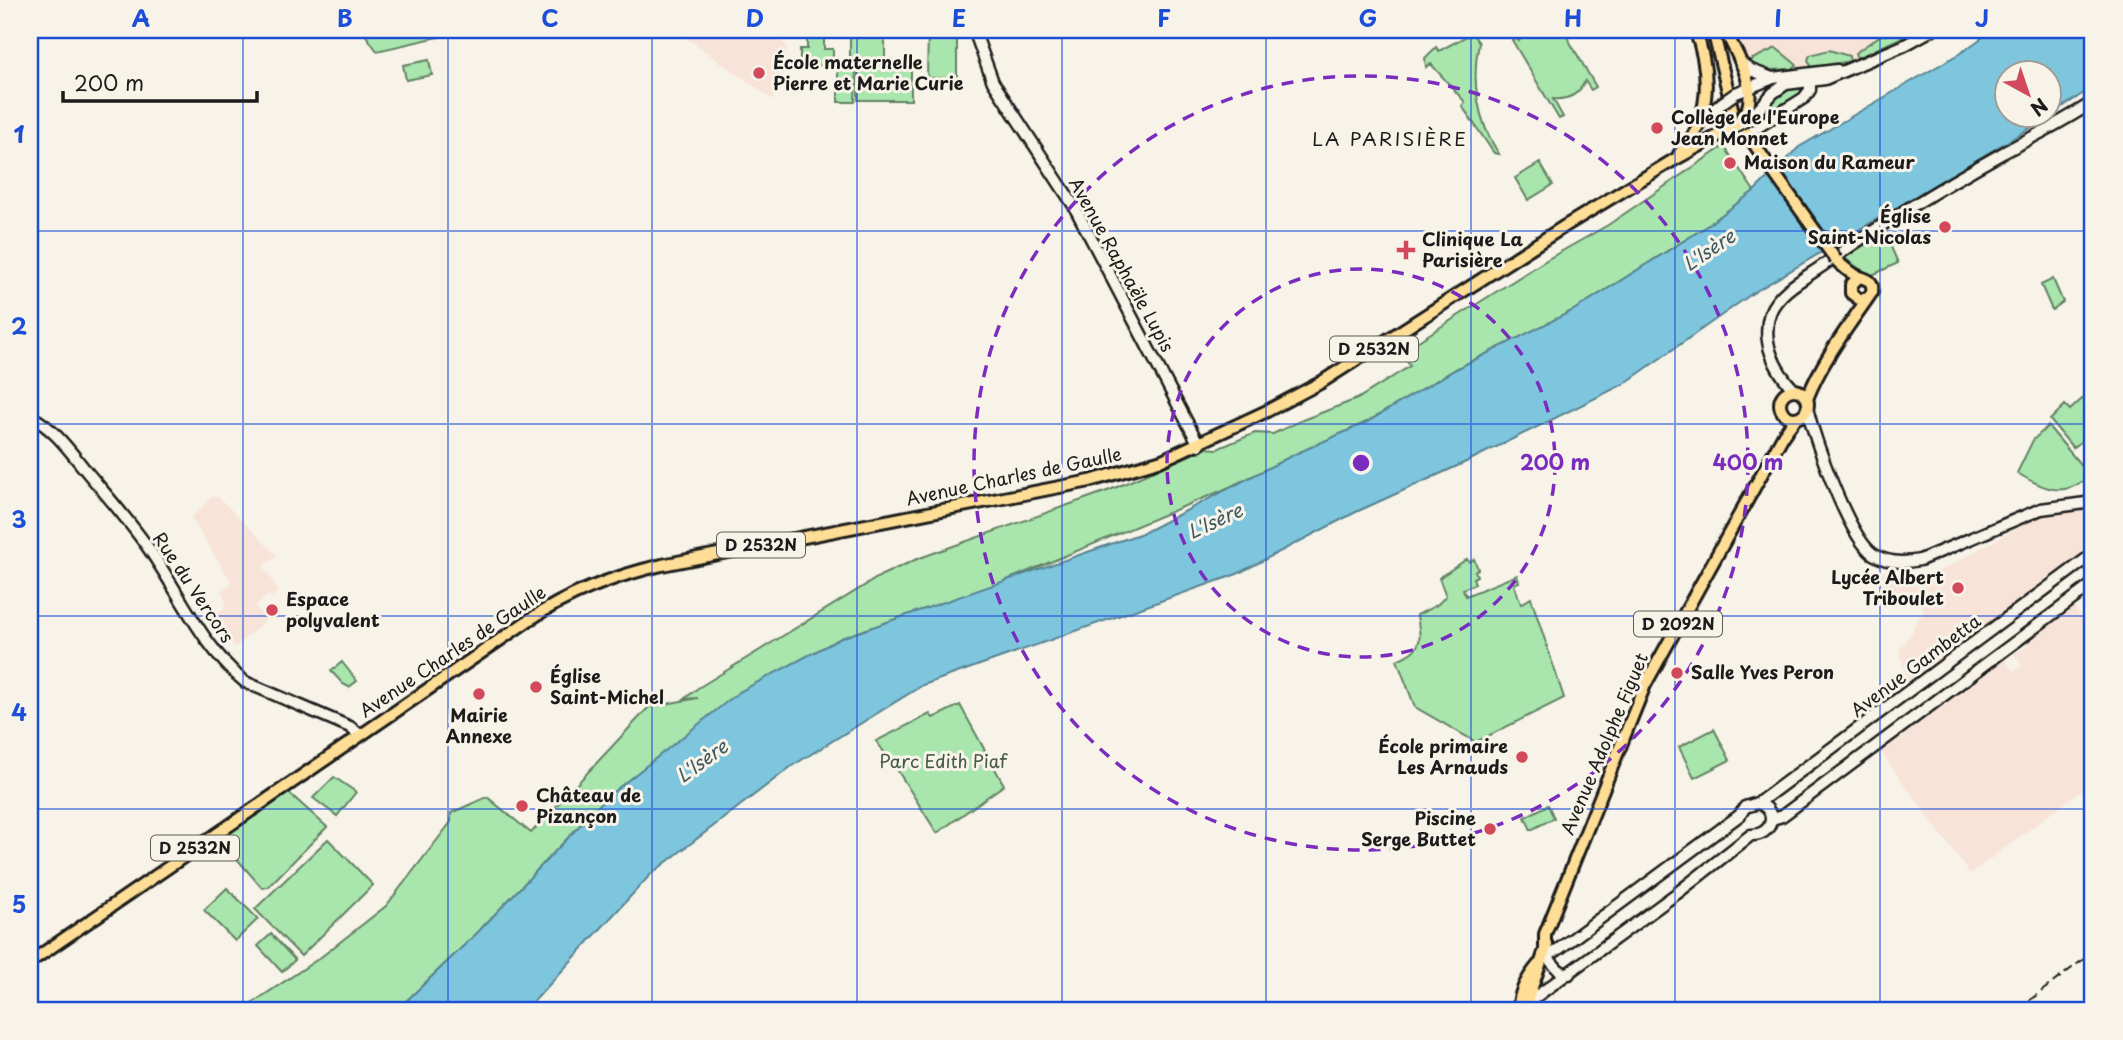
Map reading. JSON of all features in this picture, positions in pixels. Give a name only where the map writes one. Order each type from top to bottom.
[{"type":"main road","name":"Avenue Raphaële Lupis","points":[[974,30],[993,82],[1074,206],[1199,445]]},
{"type":"main road","name":"D 2532N","points":[[1672,161],[1687,145],[1701,121],[1706,78],[1702,50],[1695,30]]},
{"type":"main road","points":[[1704,30],[1722,73]]},
{"type":"main road","points":[[1713,30],[1734,129],[1758,150],[1836,260],[1855,281]]},
{"type":"main road","points":[[1725,30],[1749,86],[1749,114]]},
{"type":"main road","points":[[1716,137],[1701,121],[1749,86],[1773,78],[1825,79],[1905,45],[1932,30]]},
{"type":"main road","points":[[1740,62],[1751,70],[1773,78]]},
{"type":"main road","points":[[1734,129],[1753,129],[1804,98],[1810,90],[1810,77]]},
{"type":"main road","points":[[1749,114],[1779,88],[1810,77]]},
{"type":"main road","points":[[2093,102],[2055,127],[1999,155],[1862,237],[1779,298],[1770,313],[1770,356],[1812,432],[1853,530],[1871,553],[1889,560],[1920,560],[2042,509],[2093,502]]},
{"type":"main road","name":"D 2532N","points":[[1199,445],[1320,383],[1672,161],[1734,129],[1749,114]]},
{"type":"main road","points":[[1758,150],[1759,136],[1766,122]]},
{"type":"main road","points":[[1869,279],[1873,285],[1872,292],[1861,298],[1851,293],[1855,281],[1869,279]]},
{"type":"main road","name":"D 2092N","points":[[1797,404],[1853,319],[1861,298]]},
{"type":"main road","name":"Avenue Adolphe Figuet","points":[[1543,955],[1552,935],[1566,886],[1645,685],[1784,435],[1797,404]]},
{"type":"main road","name":"Rue du Vercors","points":[[30,416],[56,433],[134,529],[204,637],[233,672],[245,682],[350,727],[360,736]]},
{"type":"main road","name":"Avenue Charles de Gaulle","points":[[30,962],[548,607],[594,584],[623,574],[697,557],[1117,475],[1199,445]]},
{"type":"main road","name":"Avenue Gambetta","points":[[1543,955],[1556,951],[1740,815],[1748,805],[1758,803],[2093,554]]},
{"type":"main road","points":[[1772,819],[1782,816],[2093,583]]},
{"type":"main road","points":[[1527,1004],[1751,835],[1759,835],[1767,830],[1772,819],[1768,808],[1758,803]]},
{"type":"main road","points":[[1740,815],[1741,825],[1751,835]]},
{"type":"main road","points":[[1543,955],[1557,970],[1569,974]]},
{"type":"main road","name":"D 2092N","points":[[1527,1004],[1543,955]]},
{"type":"shaded area","name":"École maternelle Pierre et Marie Curie","points":[[675,30],[764,30],[787,45],[779,86],[773,100]]},
{"type":"shaded area","points":[[1729,30],[1918,30],[1848,62],[1769,71],[1755,66],[1741,55]]},
{"type":"shaded area","points":[[212,497],[218,497],[278,556],[263,566],[279,591],[271,597],[268,595],[255,606],[266,620],[235,647],[214,626],[220,621],[216,616],[225,607],[221,591],[232,583],[191,518]]},
{"type":"shaded area","name":"Lycée Albert Triboulet","points":[[2093,507],[2093,545],[1908,681],[1899,651],[1917,619],[1925,614],[1915,596],[1883,595],[1878,579],[1884,572],[1923,580],[2037,515]]},
{"type":"shaded area","points":[[2074,606],[2093,635],[2093,782],[1970,874],[1880,751],[2004,659],[2013,671],[2022,665],[2014,654],[2028,646],[2026,643]]},
{"type":"green space","points":[[362,30],[443,30],[443,36],[377,51]]},
{"type":"green space","points":[[807,30],[824,30],[824,49],[833,49],[833,66],[800,65],[800,49],[807,49]]},
{"type":"green space","points":[[850,30],[885,30],[885,62],[850,63]]},
{"type":"green space","points":[[928,30],[957,30],[957,78],[927,78]]},
{"type":"green space","points":[[1525,30],[1563,30],[1596,87],[1591,90],[1585,81],[1572,96],[1553,99],[1563,117],[1559,119],[1512,40],[1516,38],[1519,41]]},
{"type":"green space","points":[[1889,30],[1918,30],[1857,58],[1855,53],[1881,35],[1887,35]]},
{"type":"green space","points":[[1472,33],[1479,43],[1476,86],[1481,114],[1499,154],[1494,153],[1462,106],[1465,102],[1431,64],[1426,67],[1425,58],[1436,47],[1439,51]]},
{"type":"green space","points":[[1776,48],[1797,65],[1792,69],[1764,70],[1748,61]]},
{"type":"green space","points":[[1829,50],[1849,56],[1850,61],[1812,68],[1808,60],[1810,55]]},
{"type":"green space","points":[[429,60],[432,75],[406,80],[403,65]]},
{"type":"green space","points":[[858,65],[911,65],[911,100],[858,100]]},
{"type":"green space","points":[[838,67],[856,67],[855,102],[838,102]]},
{"type":"green space","points":[[1788,87],[1801,89],[1800,95],[1755,125],[1747,125],[1758,117]]},
{"type":"green space","points":[[1724,146],[1754,191],[1704,228],[1574,310],[1456,369],[1367,422],[1223,490],[746,689],[607,797],[476,934],[397,1010],[242,1010],[321,957],[386,906],[451,822],[451,813],[487,797],[531,833],[649,707],[698,698],[684,699],[882,575],[917,559],[1110,490],[1206,448],[1217,449],[1255,433],[1273,434],[1357,399],[1410,366],[1401,352],[1548,259],[1608,225]]},
{"type":"green space","points":[[1540,163],[1553,185],[1528,200],[1515,178]]},
{"type":"green space","points":[[1885,233],[1898,263],[1870,276],[1844,258],[1845,255]]},
{"type":"green space","points":[[2053,279],[2063,302],[2052,310],[2041,285]]},
{"type":"green space","points":[[2093,389],[2093,431],[2073,448],[2050,420],[2065,405],[2070,410]]},
{"type":"green space","points":[[2048,426],[2090,476],[2080,483],[2054,489],[2017,473],[2033,440]]},
{"type":"green space","points":[[1467,559],[1469,562],[1474,559],[1478,569],[1475,571],[1477,576],[1473,578],[1475,584],[1463,589],[1466,596],[1517,575],[1519,582],[1514,584],[1521,604],[1531,598],[1564,698],[1476,742],[1415,707],[1397,660],[1412,652],[1419,643],[1417,615],[1437,605],[1446,596],[1439,578]]},
{"type":"green space","points":[[342,662],[357,681],[349,687],[331,671]]},
{"type":"green space","name":"Parc Edith Piaf","points":[[960,705],[1004,785],[937,833],[876,741],[930,714],[933,718]]},
{"type":"green space","points":[[1714,729],[1730,760],[1694,778],[1679,747]]},
{"type":"green space","points":[[334,777],[356,792],[337,816],[313,798]]},
{"type":"green space","points":[[287,791],[327,827],[268,887],[262,888],[219,838]]},
{"type":"green space","points":[[1548,805],[1554,818],[1531,830],[1525,817]]},
{"type":"green space","points":[[328,839],[373,885],[301,956],[255,909]]},
{"type":"green space","points":[[227,888],[258,919],[235,941],[204,910]]},
{"type":"green space","points":[[271,934],[295,960],[282,972],[258,946]]},
{"type":"water","name":"L'Isère","points":[[1993,30],[2093,30],[2093,87],[2064,106],[2064,60],[1994,60],[1994,130],[2027,130],[1753,293],[1624,384],[1466,462],[1356,512],[1237,574],[923,685],[792,766],[651,874],[526,1010],[397,1010],[476,934],[607,797],[739,692],[841,638],[1145,532],[1293,455],[1367,422],[1456,369],[1574,310],[1704,228],[1754,191],[1799,147],[1962,52]]},
{"type":"railway","points":[[2017,1010],[2093,952]]},
{"type":"place","name":"École maternelle Pierre et Marie Curie","points":[[759,73]]},
{"type":"place","name":"Collège de l'Europe Jean Monnet","points":[[1657,128]]},
{"type":"place","name":"Maison du Rameur","points":[[1730,163]]},
{"type":"place","name":"Église Saint-Nicolas","points":[[1945,227]]},
{"type":"place","name":"Clinique La Parisière","points":[[1406,250]]},
{"type":"place","name":"Lycée Albert Triboulet","points":[[1958,588]]},
{"type":"place","name":"Espace polyvalent","points":[[272,610]]},
{"type":"place","name":"Salle Yves Peron","points":[[1677,673]]},
{"type":"place","name":"Église Saint-Michel","points":[[536,687]]},
{"type":"place","name":"Mairie Annexe","points":[[479,694]]},
{"type":"place","name":"École primaire Les Arnauds","points":[[1522,757]]},
{"type":"place","name":"Château de Pizançon","points":[[522,806]]},
{"type":"place","name":"Piscine Serge Buttet","points":[[1490,829]]},
{"type":"district","name":"LA PARISIÈRE","points":[[1390,139]]}]
